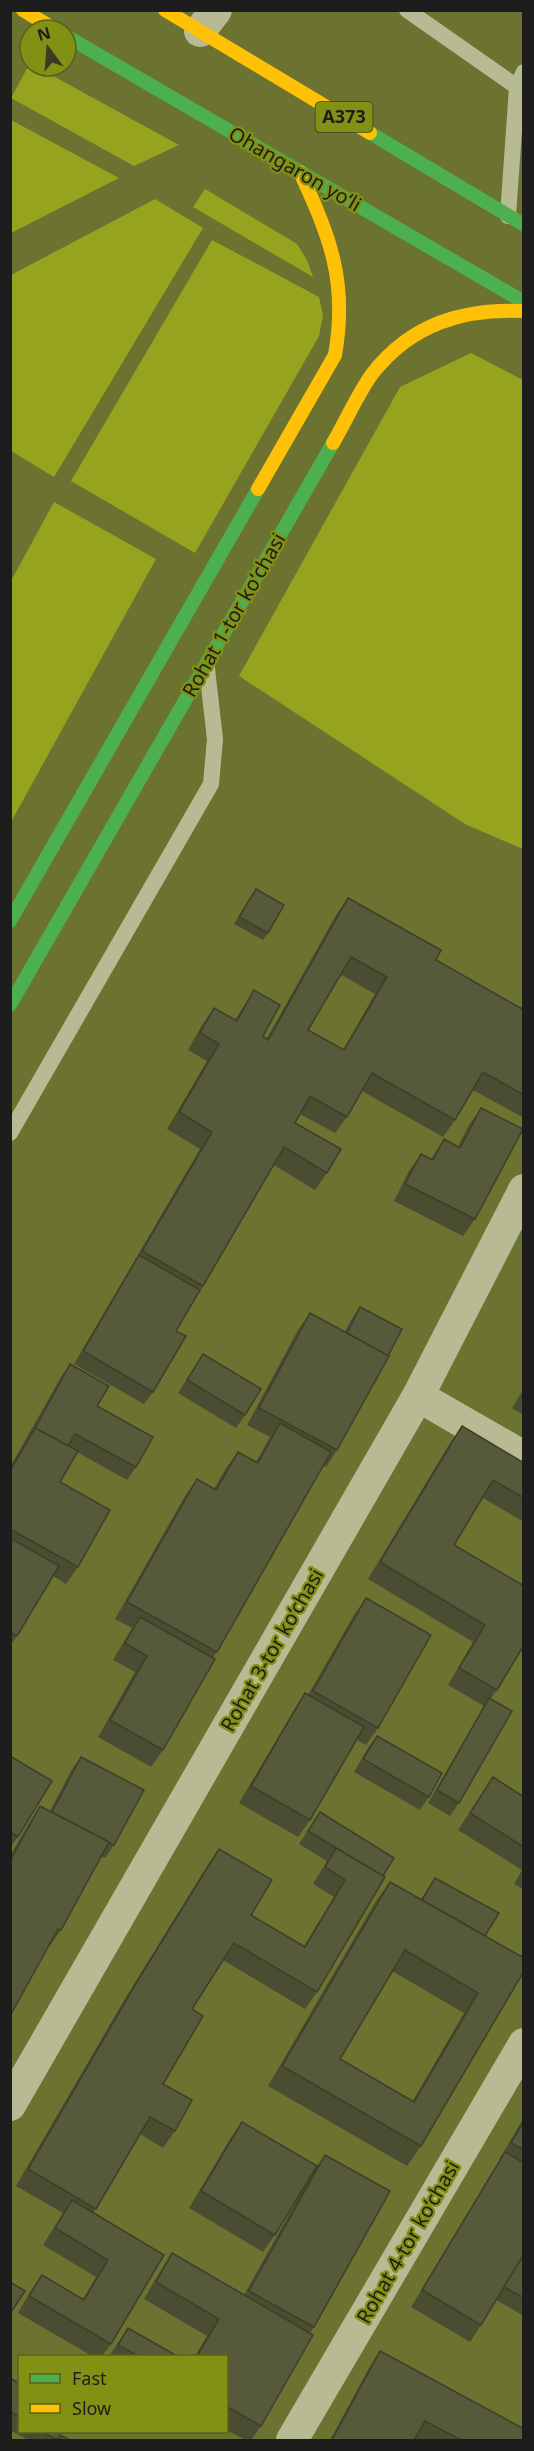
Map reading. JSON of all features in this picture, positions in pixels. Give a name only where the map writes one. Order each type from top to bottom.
[{"type":"main road","points":[[22,10],[36,18]]},
{"type":"main road","name":"A373","points":[[165,10],[208,21],[524,225]]},
{"type":"main road","name":"Ohangaron yoʻli","points":[[78,43],[524,302]]},
{"type":"main road","points":[[10,921],[335,355],[341,329],[339,282],[328,236],[300,172]]},
{"type":"main road","name":"Rohat 1-tor koʻchasi","points":[[10,1005],[372,375],[407,340],[450,318],[496,310],[524,311]]},
{"type":"street","name":"Rohat 3-tor ko‘chasi","points":[[10,2105],[418,1396],[524,1190]]},
{"type":"street","points":[[418,1396],[524,1457]]},
{"type":"street","name":"Rohat 4-tor ko‘chasi","points":[[292,2440],[524,2044]]},
{"type":"lane","points":[[407,10],[520,80],[508,216]]},
{"type":"lane","points":[[10,1133],[211,784],[215,739],[206,664]]},
{"type":"green space","points":[[22,78],[57,78],[179,145],[134,166],[11,98]]},
{"type":"green space","points":[[11,120],[119,178],[11,233]]},
{"type":"green space","points":[[205,189],[297,244],[307,260],[313,277],[193,207]]},
{"type":"green space","points":[[155,199],[203,228],[54,477],[11,451],[11,275]]},
{"type":"green space","points":[[212,240],[319,297],[323,315],[319,336],[195,553],[71,481]]},
{"type":"green space","points":[[471,353],[523,380],[523,849],[465,824],[239,676],[400,387]]},
{"type":"green space","points":[[54,502],[156,559],[11,822],[11,581]]},
{"type":"building","points":[[256,889],[284,905],[268,933],[239,917]]},
{"type":"building","points":[[348,898],[441,950],[436,960],[524,1010],[524,1095],[483,1072],[455,1120],[372,1073],[347,1117],[310,1096],[295,1123],[341,1149],[327,1173],[284,1147],[203,1286],[142,1251],[212,1132],[179,1112],[219,1044],[200,1033],[214,1008],[237,1021],[254,990],[280,1005],[263,1036],[268,1040]],"holes":[[[351,957],[387,977],[344,1050],[308,1030]]]},
{"type":"building","points":[[481,1108],[523,1129],[475,1219],[405,1184],[421,1154],[433,1160],[444,1139],[460,1148]]},
{"type":"building","points":[[139,1255],[200,1290],[176,1331],[186,1336],[153,1392],[83,1351]]},
{"type":"building","points":[[360,1307],[402,1329],[388,1356],[347,1333]]},
{"type":"building","points":[[310,1313],[389,1356],[337,1450],[259,1408]]},
{"type":"building","points":[[203,1354],[261,1389],[245,1415],[187,1380]]},
{"type":"building","points":[[70,1364],[109,1386],[97,1406],[153,1437],[136,1467],[75,1434],[68,1446],[35,1428]]},
{"type":"building","points":[[280,1423],[331,1452],[217,1652],[127,1602],[197,1479],[216,1490],[238,1452],[258,1463]]},
{"type":"building","points":[[462,1426],[524,1463],[524,1498],[493,1480],[454,1545],[524,1586],[524,1645],[497,1690],[459,1668],[485,1625],[380,1562]]},
{"type":"building","points":[[35,1428],[78,1451],[60,1482],[110,1510],[78,1567],[10,1529],[10,1471]]},
{"type":"building","points":[[10,1538],[59,1566],[17,1636],[10,1632]]},
{"type":"building","points":[[366,1598],[431,1635],[378,1728],[313,1691]]},
{"type":"building","points":[[140,1617],[215,1659],[163,1750],[110,1720],[147,1656],[125,1643]]},
{"type":"building","points":[[305,1693],[364,1727],[310,1820],[251,1786]]},
{"type":"building","points":[[489,1698],[512,1711],[459,1803],[437,1790]]},
{"type":"building","points":[[377,1736],[442,1773],[429,1797],[363,1759]]},
{"type":"building","points":[[10,1756],[52,1781],[18,1837],[10,1832]]},
{"type":"building","points":[[81,1757],[144,1790],[114,1845],[52,1812]]},
{"type":"building","points":[[493,1777],[524,1797],[524,1847],[470,1813]]},
{"type":"building","points":[[40,1806],[109,1842],[10,2016],[10,1861]]},
{"type":"building","points":[[320,1812],[394,1858],[383,1876],[308,1831]]},
{"type":"building","points":[[336,1848],[385,1877],[317,1992],[234,1943],[192,2009],[203,2016],[163,2084],[192,2100],[175,2131],[150,2117],[96,2209],[28,2169],[138,1980],[219,1849],[272,1880],[251,1915],[305,1947],[345,1880],[325,1867]]},
{"type":"building","points":[[435,1878],[499,1913],[485,1936],[422,1900]]},
{"type":"building","points":[[390,1882],[524,1958],[524,1971],[421,2146],[282,2066]],"holes":[[[405,1950],[478,1993],[414,2102],[340,2059]]]},
{"type":"building","points":[[524,2121],[524,2150],[511,2143]]},
{"type":"building","points":[[242,2122],[317,2166],[275,2235],[201,2191]]},
{"type":"building","points":[[505,2152],[524,2163],[524,2254],[481,2325],[422,2290]]},
{"type":"building","points":[[325,2155],[390,2191],[314,2327],[249,2291]]},
{"type":"building","points":[[72,2200],[164,2255],[111,2344],[29,2296],[42,2275],[84,2300],[108,2260],[55,2228]]},
{"type":"building","points":[[172,2253],[313,2335],[261,2426],[228,2407],[228,2355],[198,2355],[219,2319],[156,2282]]},
{"type":"building","points":[[524,2254],[524,2298],[504,2287]]},
{"type":"building","points":[[10,2282],[25,2291],[10,2314]]},
{"type":"building","points":[[128,2328],[175,2355],[136,2355],[118,2345]]},
{"type":"building","points":[[380,2351],[524,2429],[523,2440],[461,2440],[425,2421],[414,2440],[332,2440]]},
{"type":"building","points":[[10,2378],[18,2383],[18,2416],[10,2412]]},
{"type":"building","points":[[45,2433],[61,2433],[57,2440]]},
{"type":"traffic: fast","points":[[78,43],[524,302]]},
{"type":"traffic: fast","points":[[370,133],[524,225]]},
{"type":"traffic: fast","points":[[10,1005],[333,443]]},
{"type":"traffic: fast","points":[[10,921],[258,489]]},
{"type":"traffic: slow","points":[[23,10],[36,18]]},
{"type":"traffic: slow","points":[[165,10],[370,133]]},
{"type":"traffic: slow","points":[[258,489],[335,355],[339,305],[334,260],[320,218],[300,172]]},
{"type":"traffic: slow","points":[[333,443],[372,374],[387,357],[421,331],[459,316],[524,311]]}]
